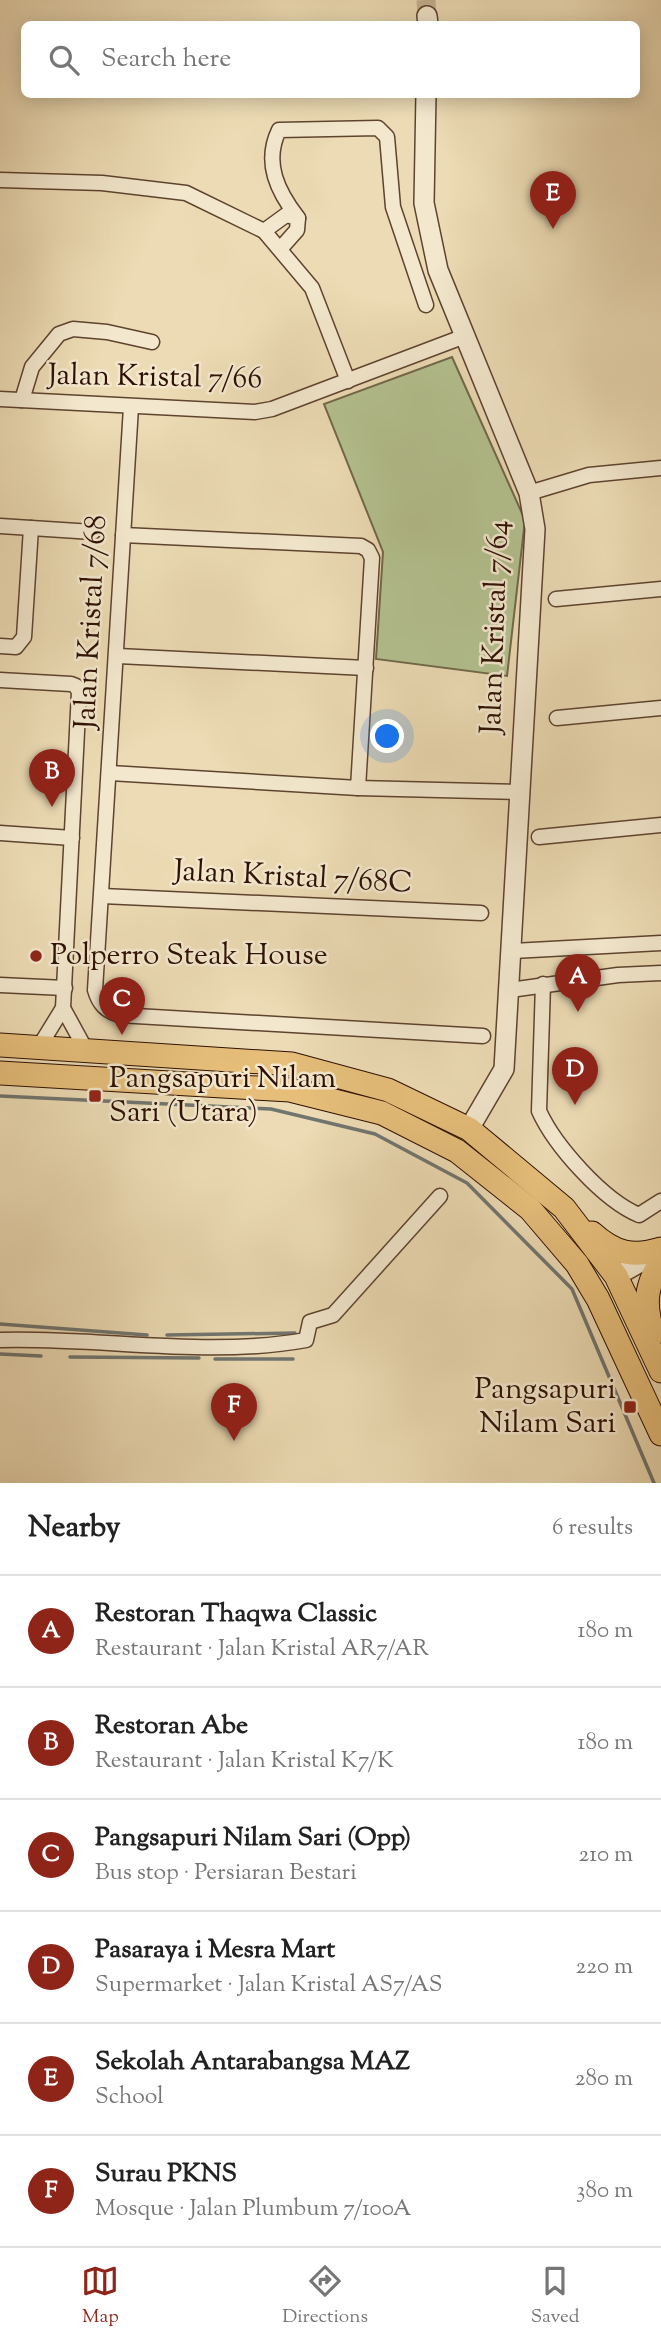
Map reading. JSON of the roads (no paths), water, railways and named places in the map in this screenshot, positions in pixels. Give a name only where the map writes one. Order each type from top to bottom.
[{"type":"main road","points":[[0,1045],[292,1064],[388,1090],[468,1129],[614,1250],[644,1254],[661,1250]]},
{"type":"main road","points":[[0,1073],[290,1090],[382,1113],[457,1152],[530,1209],[577,1264],[598,1299],[661,1434]]},
{"type":"main road","points":[[0,1080],[28,1074]]},
{"type":"main road","points":[[564,1208],[616,1276],[661,1371]]},
{"type":"main road","points":[[661,1261],[646,1294],[647,1314],[661,1360]]},
{"type":"main road","points":[[616,1276],[613,1290],[617,1307],[644,1370],[652,1411]]},
{"type":"street","name":"Jalan Kristal 7/64","points":[[426,98],[424,203],[438,270],[529,493],[535,529],[519,792],[513,951],[504,1069],[468,1129]]},
{"type":"street","points":[[281,248],[297,230],[298,219],[273,178],[274,151],[279,130],[378,128],[387,137],[393,207],[426,306]]},
{"type":"street","points":[[0,180],[102,183],[186,193],[264,231],[312,288],[348,381]]},
{"type":"street","points":[[264,231],[286,215],[298,219]]},
{"type":"street","points":[[22,400],[32,366],[59,334],[73,329],[107,332],[152,342]]},
{"type":"street","name":"Jalan Kristal 7/66","points":[[0,399],[255,412],[272,409],[464,336]]},
{"type":"street","name":"Jalan Kristal 7/68","points":[[131,407],[118,656],[95,990],[103,1007],[119,1015],[483,1035]]},
{"type":"street","points":[[529,493],[589,475],[661,468]]},
{"type":"street","points":[[0,526],[93,532]]},
{"type":"street","points":[[0,646],[16,646],[24,637],[31,528]]},
{"type":"street","points":[[123,535],[361,546],[368,550],[372,558],[358,788]]},
{"type":"street","points":[[556,599],[661,589]]},
{"type":"street","points":[[118,656],[366,668]]},
{"type":"street","points":[[0,680],[71,684],[76,686],[79,692],[63,1008],[39,1046]]},
{"type":"street","points":[[557,718],[661,708]]},
{"type":"street","points":[[110,773],[358,788],[519,792]]},
{"type":"street","points":[[539,836],[661,825]]},
{"type":"street","points":[[0,833],[72,838]]},
{"type":"street","name":"Jalan Kristal 7/68C","points":[[103,895],[481,913]]},
{"type":"street","points":[[513,951],[661,943]]},
{"type":"street","points":[[510,990],[544,984],[661,973]]},
{"type":"street","points":[[544,984],[539,1111],[547,1128],[564,1150],[623,1208],[639,1215],[661,1201]]},
{"type":"street","points":[[0,985],[65,988]]},
{"type":"street","points":[[63,1008],[86,1050]]},
{"type":"street","points":[[0,1340],[47,1339],[209,1347],[262,1346],[306,1340],[310,1322],[333,1315],[440,1196]]},
{"type":"street","points":[[616,1276],[661,1250]]},
{"type":"waterway","points":[[0,1096],[271,1109],[375,1134],[467,1183],[572,1289],[654,1483]]},
{"type":"waterway","points":[[0,1324],[147,1335]]},
{"type":"waterway","points":[[167,1335],[295,1333]]},
{"type":"waterway","points":[[0,1354],[41,1356]]},
{"type":"waterway","points":[[70,1357],[199,1358]]},
{"type":"waterway","points":[[215,1359],[293,1359]]},
{"type":"tunnel","points":[[426,0],[427,16]]},
{"type":"place","name":"Sekolah Antarabangsa MAZ","points":[[553,229]]},
{"type":"place","name":"Restoran Abe","points":[[52,807]]},
{"type":"place","name":"Polperro Steak House","points":[[36,956]]},
{"type":"place","name":"Restoran Thaqwa Classic","points":[[578,1012]]},
{"type":"place","name":"Pangsapuri Nilam Sari (Opp)","points":[[122,1035]]},
{"type":"place","name":"Pangsapuri Nilam Sari (Utara)","points":[[95,1096]]},
{"type":"place","name":"Pasaraya i Mesra Mart","points":[[575,1105]]},
{"type":"place","name":"Pangsapuri Nilam Sari","points":[[630,1407]]},
{"type":"place","name":"Surau PKNS","points":[[234,1441]]}]
